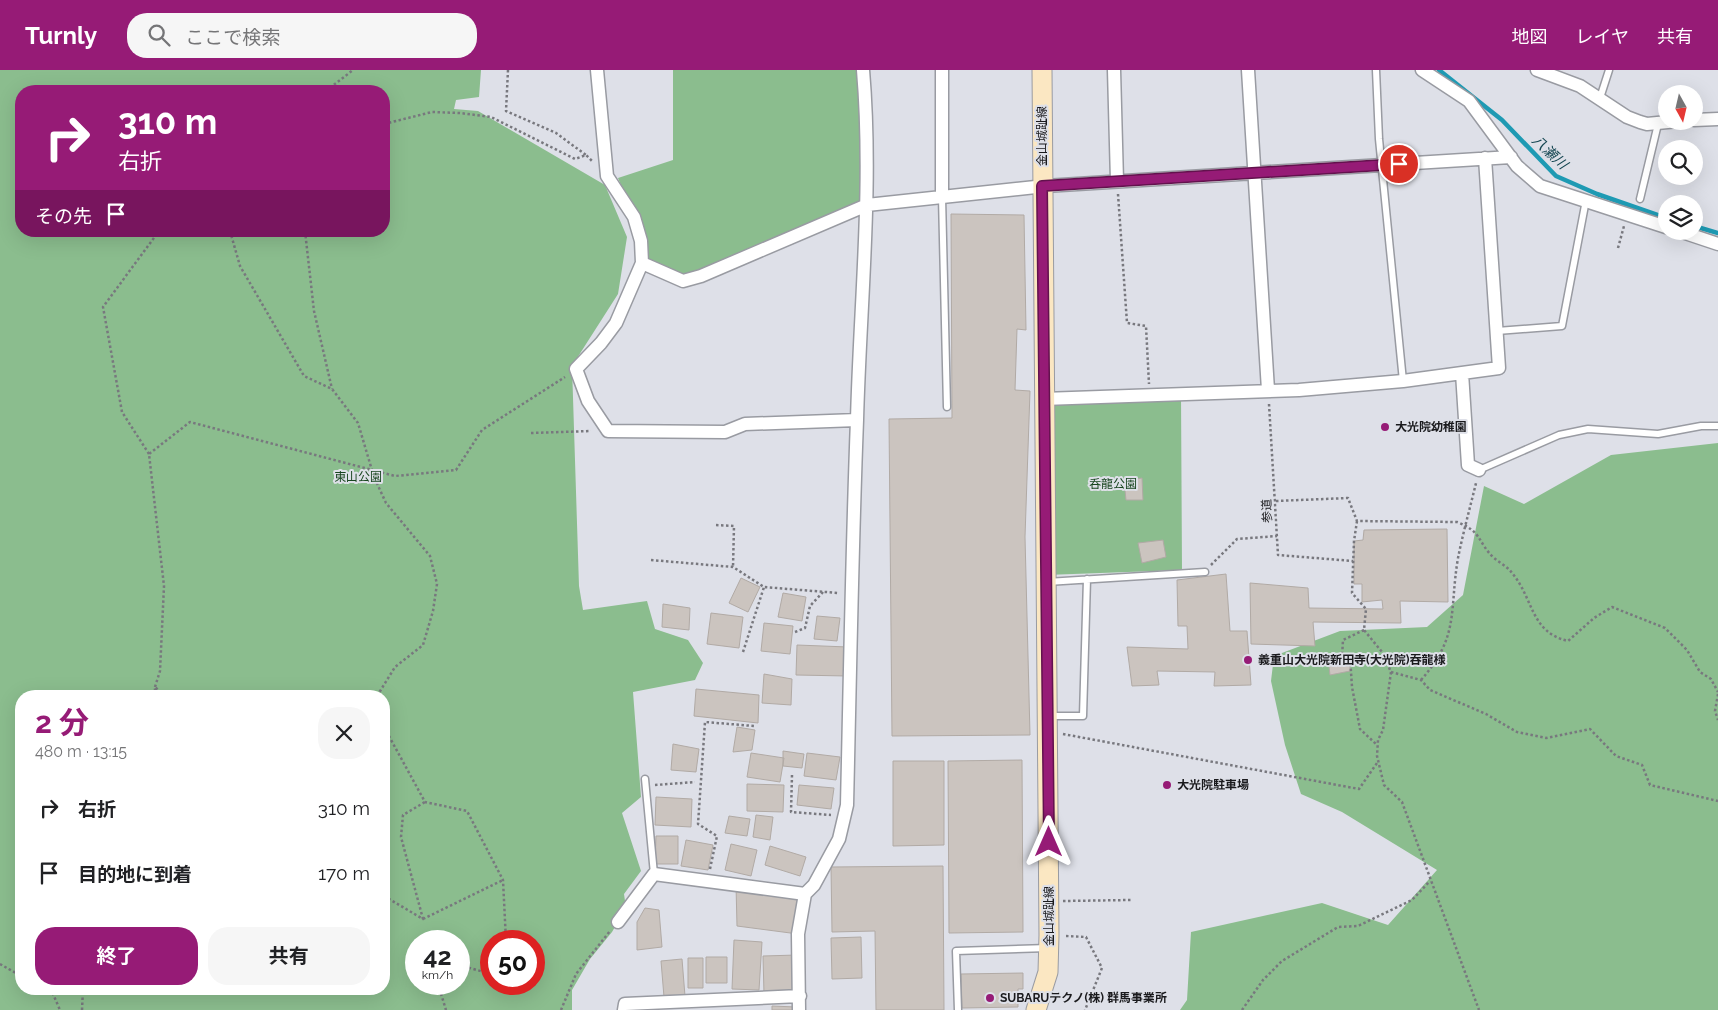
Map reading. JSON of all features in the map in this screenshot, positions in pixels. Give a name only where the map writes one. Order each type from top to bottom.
[{"type":"main road","name":"金山城趾線","points":[[1036,1010],[1048,972],[1049,942],[1042,70]]},
{"type":"street","points":[[597,70],[607,176],[634,217],[641,241],[642,263],[616,323],[600,344],[576,369],[588,401],[608,431],[725,432],[745,424],[856,420]]},
{"type":"street","points":[[799,1010],[798,934],[805,894],[814,884],[839,839],[847,805],[856,420],[867,205],[868,126],[863,70]]},
{"type":"street","points":[[942,70],[942,197]]},
{"type":"street","points":[[1114,70],[1117,181]]},
{"type":"street","points":[[1248,70],[1256,173],[1268,390]]},
{"type":"street","points":[[1422,70],[1469,102],[1525,174],[1540,186],[1658,224]]},
{"type":"street","points":[[1537,70],[1580,86],[1627,117],[1647,124],[1658,124]]},
{"type":"street","points":[[1703,120],[1718,119]]},
{"type":"street","points":[[642,263],[683,281],[702,276],[867,205],[1042,186],[1511,157]]},
{"type":"street","points":[[1044,399],[1268,390],[1403,381],[1499,368],[1485,158]]},
{"type":"street","points":[[1703,239],[1718,244]]},
{"type":"street","points":[[1462,373],[1468,465],[1479,470]]},
{"type":"street","points":[[618,922],[654,874],[805,894]]},
{"type":"street","points":[[624,1010],[625,1004],[800,996]]},
{"type":"lane","points":[[1376,70],[1381,164],[1403,381]]},
{"type":"lane","points":[[1600,98],[1609,70]]},
{"type":"lane","points":[[1640,199],[1658,124]]},
{"type":"lane","points":[[942,197],[947,407]]},
{"type":"lane","points":[[1497,331],[1562,326],[1586,200]]},
{"type":"lane","points":[[1479,470],[1559,435],[1588,429],[1658,434],[1701,426],[1718,426]]},
{"type":"lane","points":[[1046,582],[1205,572]]},
{"type":"lane","points":[[1048,723],[1083,716],[1087,579]]},
{"type":"lane","points":[[646,782],[654,874]]},
{"type":"lane","points":[[958,1010],[956,951],[1049,942]]},
{"type":"path","points":[[334,85],[353,70]]},
{"type":"path","points":[[508,70],[506,111],[556,133],[586,155],[607,176]]},
{"type":"path","points":[[390,122],[432,112],[491,117],[575,159],[586,155]]},
{"type":"path","points":[[1117,181],[1127,323],[1146,326],[1150,395]]},
{"type":"path","points":[[1618,248],[1628,214]]},
{"type":"path","points":[[154,237],[102,307],[122,412],[149,454],[164,586],[160,671],[154,690]]},
{"type":"path","points":[[232,237],[240,266],[304,376],[332,389]]},
{"type":"path","points":[[306,237],[314,312],[332,389],[358,423],[372,468],[386,503],[430,556],[436,584],[433,611],[423,645],[395,667],[381,690]]},
{"type":"path","points":[[149,454],[190,422],[372,468],[395,476],[456,470],[482,430],[576,369]]},
{"type":"path","name":"参道","points":[[1268,390],[1278,555],[1354,561]]},
{"type":"path","points":[[531,433],[608,431]]},
{"type":"path","points":[[1421,680],[1437,662],[1452,623],[1458,559],[1479,470]]},
{"type":"path","points":[[1276,501],[1348,498],[1357,521],[1354,541],[1352,593],[1366,609],[1364,630],[1382,652],[1391,672],[1377,762],[1384,785],[1402,802],[1479,1010]]},
{"type":"path","points":[[1357,521],[1457,522],[1471,528],[1493,557],[1512,572],[1538,622],[1554,638],[1568,641],[1594,618],[1612,607],[1665,628],[1687,650],[1700,672],[1711,679],[1718,693],[1715,711],[1718,720]]},
{"type":"path","points":[[716,525],[734,526],[733,568]]},
{"type":"path","points":[[1205,572],[1237,539],[1277,536]]},
{"type":"path","points":[[651,560],[733,568],[764,587],[852,594]]},
{"type":"path","points":[[743,652],[764,587]]},
{"type":"path","points":[[795,632],[805,628],[810,606],[823,592]]},
{"type":"path","points":[[1364,630],[1343,640],[1342,657],[1350,657],[1352,687],[1360,729],[1378,746]]},
{"type":"path","points":[[1391,672],[1421,680],[1430,690],[1486,714],[1516,732],[1546,738],[1590,729],[1616,756],[1642,765],[1650,785],[1718,801]]},
{"type":"path","points":[[154,687],[158,690]]},
{"type":"path","points":[[708,881],[716,836],[698,824],[705,722],[754,726]]},
{"type":"path","points":[[1048,723],[1359,788],[1377,762]]},
{"type":"path","points":[[390,738],[425,802]]},
{"type":"path","points":[[792,775],[791,812],[844,816]]},
{"type":"path","points":[[646,782],[695,782]]},
{"type":"path","points":[[423,919],[401,837],[402,815],[425,802],[467,812],[503,880],[505,930]]},
{"type":"path","points":[[423,919],[503,880]]},
{"type":"path","points":[[1242,1010],[1263,980],[1282,961],[1338,926],[1358,926],[1412,900],[1430,881]]},
{"type":"path","points":[[390,900],[423,919]]},
{"type":"path","points":[[1049,901],[1131,900]]},
{"type":"path","points":[[561,1010],[576,974],[618,922]]},
{"type":"path","points":[[1049,942],[1086,937],[1102,968],[1085,1010]]},
{"type":"path","points":[[0,964],[15,973]]},
{"type":"path","points":[[53,995],[60,1010]]},
{"type":"path","points":[[82,1010],[83,995]]},
{"type":"path","points":[[441,995],[446,1010]]},
{"type":"green space","name":"東山公園","points":[[0,70],[481,70],[479,97],[456,100],[454,109],[478,111],[605,185],[627,237],[618,294],[572,366],[579,586],[583,610],[647,601],[655,629],[688,640],[703,663],[695,680],[633,692],[641,797],[622,813],[641,871],[624,894],[626,908],[612,932],[590,959],[572,990],[572,1010],[0,1010]]},
{"type":"green space","points":[[673,70],[858,70],[867,205],[683,281],[642,263],[634,217],[618,178],[673,160]]},
{"type":"green space","name":"呑龍公園","points":[[1181,395],[1182,570],[1046,575],[1043,399]]},
{"type":"green space","points":[[1718,443],[1718,1010],[1180,1010],[1187,1000],[1191,932],[1322,903],[1388,925],[1437,870],[1342,812],[1301,794],[1285,745],[1271,681],[1274,656],[1340,631],[1427,627],[1463,595],[1484,486],[1524,504],[1611,455]]},
{"type":"building","points":[[951,214],[1024,215],[1026,330],[1017,329],[1015,390],[1030,391],[1025,537],[1030,735],[892,736],[889,419],[952,418]]},
{"type":"building","points":[[1142,478],[1143,500],[1126,500],[1124,481]]},
{"type":"building","points":[[1447,529],[1448,602],[1400,601],[1401,623],[1313,622],[1315,646],[1251,644],[1250,583],[1308,588],[1309,608],[1383,609],[1382,600],[1362,602],[1362,584],[1354,584],[1354,541],[1363,540],[1364,530]]},
{"type":"building","points":[[1163,540],[1166,557],[1142,563],[1138,543]]},
{"type":"building","points":[[1226,574],[1230,631],[1247,631],[1251,685],[1214,686],[1215,672],[1157,671],[1159,685],[1132,686],[1127,647],[1188,649],[1187,626],[1178,626],[1177,580]]},
{"type":"building","points":[[741,578],[760,587],[748,612],[729,603]]},
{"type":"building","points":[[783,593],[806,597],[802,621],[778,617]]},
{"type":"building","points":[[663,604],[690,608],[689,630],[662,627]]},
{"type":"building","points":[[711,613],[743,617],[739,648],[707,644]]},
{"type":"building","points":[[817,616],[840,618],[837,641],[814,639]]},
{"type":"building","points":[[764,623],[793,626],[790,654],[761,651]]},
{"type":"building","points":[[797,645],[848,647],[847,676],[796,675]]},
{"type":"building","points":[[1350,657],[1350,671],[1330,675],[1328,658]]},
{"type":"building","points":[[764,674],[792,679],[791,705],[762,703]]},
{"type":"building","points":[[696,689],[759,695],[758,723],[694,716]]},
{"type":"building","points":[[737,727],[755,730],[752,750],[733,752]]},
{"type":"building","points":[[673,744],[699,749],[696,772],[671,770]]},
{"type":"building","points":[[783,751],[804,754],[802,768],[783,766]]},
{"type":"building","points":[[751,753],[784,758],[780,782],[747,777]]},
{"type":"building","points":[[807,753],[840,757],[836,780],[804,776]]},
{"type":"building","points":[[1022,760],[1023,932],[949,933],[948,761]]},
{"type":"building","points":[[893,761],[944,761],[944,845],[893,846]]},
{"type":"building","points":[[747,784],[784,785],[783,812],[747,811]]},
{"type":"building","points":[[799,785],[834,788],[831,809],[797,805]]},
{"type":"building","points":[[656,797],[692,799],[691,827],[655,825]]},
{"type":"building","points":[[756,815],[773,817],[770,840],[753,837]]},
{"type":"building","points":[[729,816],[750,819],[747,836],[725,833]]},
{"type":"building","points":[[656,836],[678,836],[678,864],[655,864]]},
{"type":"building","points":[[686,840],[713,845],[708,870],[681,866]]},
{"type":"building","points":[[731,844],[757,850],[751,876],[725,870]]},
{"type":"building","points":[[770,846],[806,857],[800,876],[765,865]]},
{"type":"building","points":[[943,866],[944,1010],[876,1010],[875,931],[832,932],[831,867]]},
{"type":"building","points":[[736,885],[803,893],[798,934],[737,926]]},
{"type":"building","points":[[645,908],[659,910],[662,947],[637,950],[637,922]]},
{"type":"building","points":[[861,937],[862,978],[832,979],[831,938]]},
{"type":"building","points":[[734,940],[762,942],[759,990],[732,989]]},
{"type":"building","points":[[797,955],[798,993],[764,994],[763,956]]},
{"type":"building","points":[[706,957],[727,957],[727,983],[706,983]]},
{"type":"building","points":[[688,958],[703,958],[703,988],[688,988]]},
{"type":"building","points":[[682,959],[685,996],[664,997],[661,961]]},
{"type":"building","name":"SUBARUテクノ(株) 群馬事業所","points":[[1023,973],[1023,989],[1018,989],[1018,1007],[962,1008],[961,974]]},
{"type":"building","points":[[772,1006],[796,1007],[796,1010],[772,1010]]},
{"type":"waterway","name":"八瀬川","points":[[1439,70],[1502,120],[1556,176],[1597,194],[1658,215]]},
{"type":"waterway","name":"八瀬川","points":[[1703,229],[1718,233]]},
{"type":"place","name":"大光院幼稚園","points":[[1385,427]]},
{"type":"place","name":"義重山大光院新田寺(大光院)吞龍様","points":[[1248,660]]},
{"type":"place","name":"大光院駐車場","points":[[1167,785]]},
{"type":"place","name":"SUBARUテクノ(株) 群馬事業所","points":[[990,998]]},
{"type":"route","points":[[1049,842],[1042,186],[1399,164]]}]
